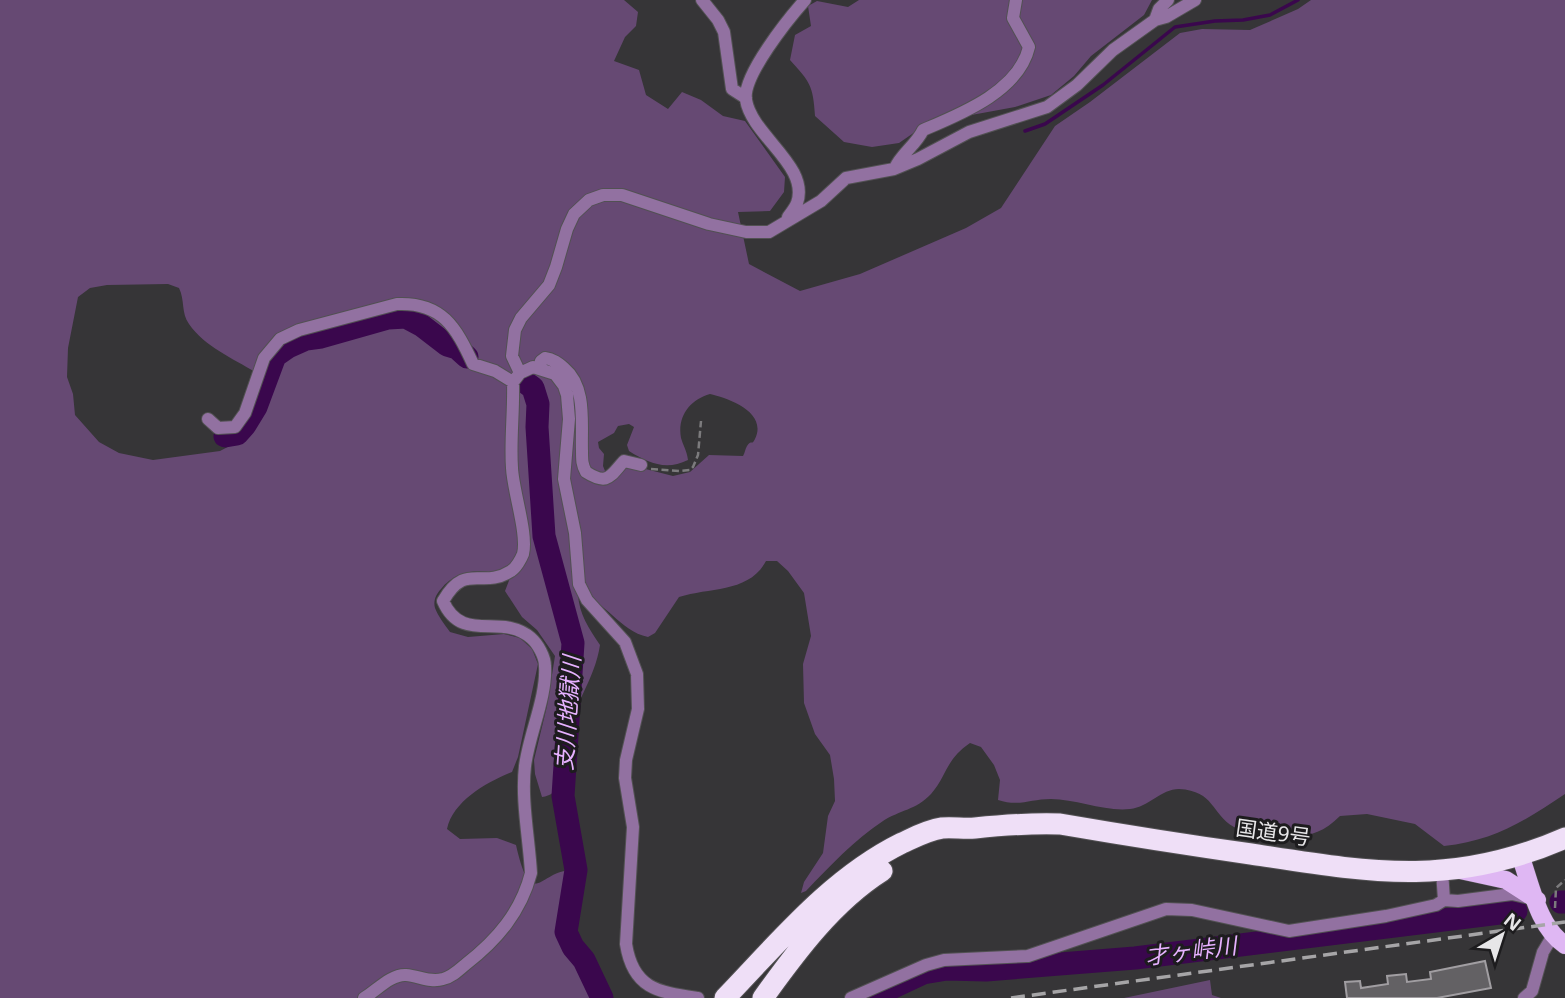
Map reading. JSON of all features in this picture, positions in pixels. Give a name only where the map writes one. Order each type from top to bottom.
[{"type":"highway","name":"国道9号","points":[[725,998],[814,906],[851,875],[883,853],[921,834],[942,828],[1021,823],[1060,824],[1361,870],[1413,873],[1450,870],[1520,855],[1565,838]]},
{"type":"highway","name":"国道9号","points":[[763,998],[824,919],[864,882],[907,855],[971,828]]},
{"type":"main road","points":[[1520,855],[1537,901],[1559,941]]},
{"type":"main road","points":[[1450,870],[1506,880],[1537,901]]},
{"type":"street","points":[[702,0],[724,32],[732,89],[746,98],[758,128],[791,167],[797,185],[797,202],[786,220]]},
{"type":"street","points":[[746,98],[750,82],[762,58],[788,18],[805,0]]},
{"type":"street","points":[[895,169],[898,161],[919,140],[923,131],[988,99],[1019,71],[1030,47],[1013,18],[1016,0]]},
{"type":"street","points":[[1155,20],[1159,9],[1168,0]]},
{"type":"street","points":[[364,998],[393,978],[404,975],[425,980],[442,980],[452,976],[489,947],[507,926],[527,889],[531,873],[524,767],[545,678],[545,662],[532,639],[522,631],[459,623],[447,612],[443,601],[451,587],[461,578],[499,577],[514,570],[523,554],[512,467],[517,377],[512,356],[515,330],[521,318],[549,285],[574,214],[589,200],[603,195],[622,195],[709,224],[746,232],[769,232],[821,201],[846,178],[895,169],[969,132],[1047,107],[1077,85],[1113,50],[1155,20],[1166,17],[1195,0]]},
{"type":"street","points":[[208,419],[218,428],[235,427],[245,413],[264,358],[280,339],[299,330],[397,304],[410,303],[427,307],[441,316],[457,332],[473,364],[517,377],[533,367],[555,374],[568,395],[569,419],[564,479],[575,533],[579,584],[587,600],[625,642],[637,674],[638,709],[626,760],[625,779],[633,827],[626,944],[628,958],[637,976],[646,984],[668,994],[698,998]]},
{"type":"street","points":[[539,368],[541,361],[545,358],[551,359],[568,371],[577,382],[581,406],[581,460],[586,472],[603,479],[612,476],[624,461],[641,465]]},
{"type":"street","points":[[1444,900],[1450,870]]},
{"type":"street","points":[[851,998],[926,965],[944,960],[1028,956],[1166,909],[1192,910],[1289,931],[1386,916],[1436,905],[1444,900],[1458,901],[1512,894],[1537,901]]},
{"type":"street","points":[[1524,998],[1532,990],[1543,952],[1559,941]]},
{"type":"path","points":[[641,465],[657,470],[690,470],[696,464],[701,421]]},
{"type":"path","points":[[1555,910],[1556,888],[1565,880]]},
{"type":"shaded area","points":[[0,0],[624,0],[638,12],[636,26],[625,37],[614,61],[639,70],[646,95],[668,109],[682,92],[701,100],[723,116],[745,121],[785,177],[784,192],[770,211],[738,212],[749,264],[800,291],[860,274],[966,228],[1001,208],[1055,126],[1180,33],[1202,29],[1250,30],[1298,9],[1311,0],[1565,0],[1565,794],[1550,804],[1508,828],[1478,840],[1444,846],[1415,824],[1367,814],[1340,816],[1312,834],[1283,835],[1237,828],[1227,822],[1206,798],[1179,789],[1166,792],[1130,809],[1111,809],[1061,800],[1044,799],[1018,803],[998,800],[1000,780],[994,765],[981,747],[970,743],[951,762],[931,794],[914,807],[889,817],[872,828],[801,893],[804,882],[823,853],[828,816],[835,801],[830,755],[815,734],[804,703],[803,664],[811,636],[804,593],[788,571],[777,561],[766,561],[750,579],[739,584],[679,597],[655,633],[648,637],[629,629],[597,602],[578,594],[582,615],[600,645],[593,670],[568,729],[559,783],[556,790],[542,797],[534,760],[555,656],[537,630],[522,617],[505,591],[510,578],[482,571],[464,573],[439,591],[434,603],[450,632],[468,637],[504,634],[520,638],[532,649],[538,664],[518,757],[512,772],[482,787],[464,801],[450,819],[447,829],[460,839],[497,838],[516,845],[527,878],[533,883],[539,883],[562,871],[573,871],[563,938],[582,963],[598,998],[0,998]],"holes":[[[168,284],[179,288],[187,320],[197,333],[216,349],[269,381],[270,388],[252,430],[241,440],[220,451],[153,460],[119,453],[99,442],[75,415],[73,394],[67,377],[68,348],[78,297],[90,288],[107,285]],[[710,394],[736,403],[756,421],[758,429],[755,439],[747,446],[743,456],[709,455],[690,472],[673,476],[626,464],[610,473],[605,471],[604,454],[598,442],[614,433],[618,426],[629,424],[634,427],[627,445],[629,451],[657,464],[672,465],[688,460],[680,430],[683,416],[696,400]]]},
{"type":"shaded area","points":[[859,0],[1152,0],[1144,15],[1091,56],[1074,76],[1051,95],[1015,107],[928,123],[899,143],[872,147],[844,142],[815,116],[809,85],[790,60],[795,35],[811,26],[808,6],[817,1],[848,7]]},
{"type":"shaded area","points":[[1210,980],[1212,995],[1221,998],[1124,998]]},
{"type":"building","points":[[1485,961],[1491,988],[1437,998],[1347,998],[1345,982],[1360,981],[1361,988],[1388,984],[1387,976],[1406,974],[1407,982],[1431,979],[1430,972]]},
{"type":"waterway","points":[[1025,131],[1045,124],[1103,85],[1175,27],[1270,15],[1298,0]]},
{"type":"waterway","name":"支川地獄川","points":[[225,436],[237,434],[245,425],[256,407],[275,356],[306,339],[388,318],[406,317],[467,357]]},
{"type":"waterway","name":"支川地獄川","points":[[525,382],[533,388],[538,404],[544,536],[573,643],[563,796],[576,870],[566,932],[573,947],[584,960],[602,998]]},
{"type":"waterway","name":"才ヶ峠川","points":[[870,998],[923,973],[947,969],[986,970],[1135,958],[1516,911]]},
{"type":"railway","points":[[1011,998],[1565,922]]}]
